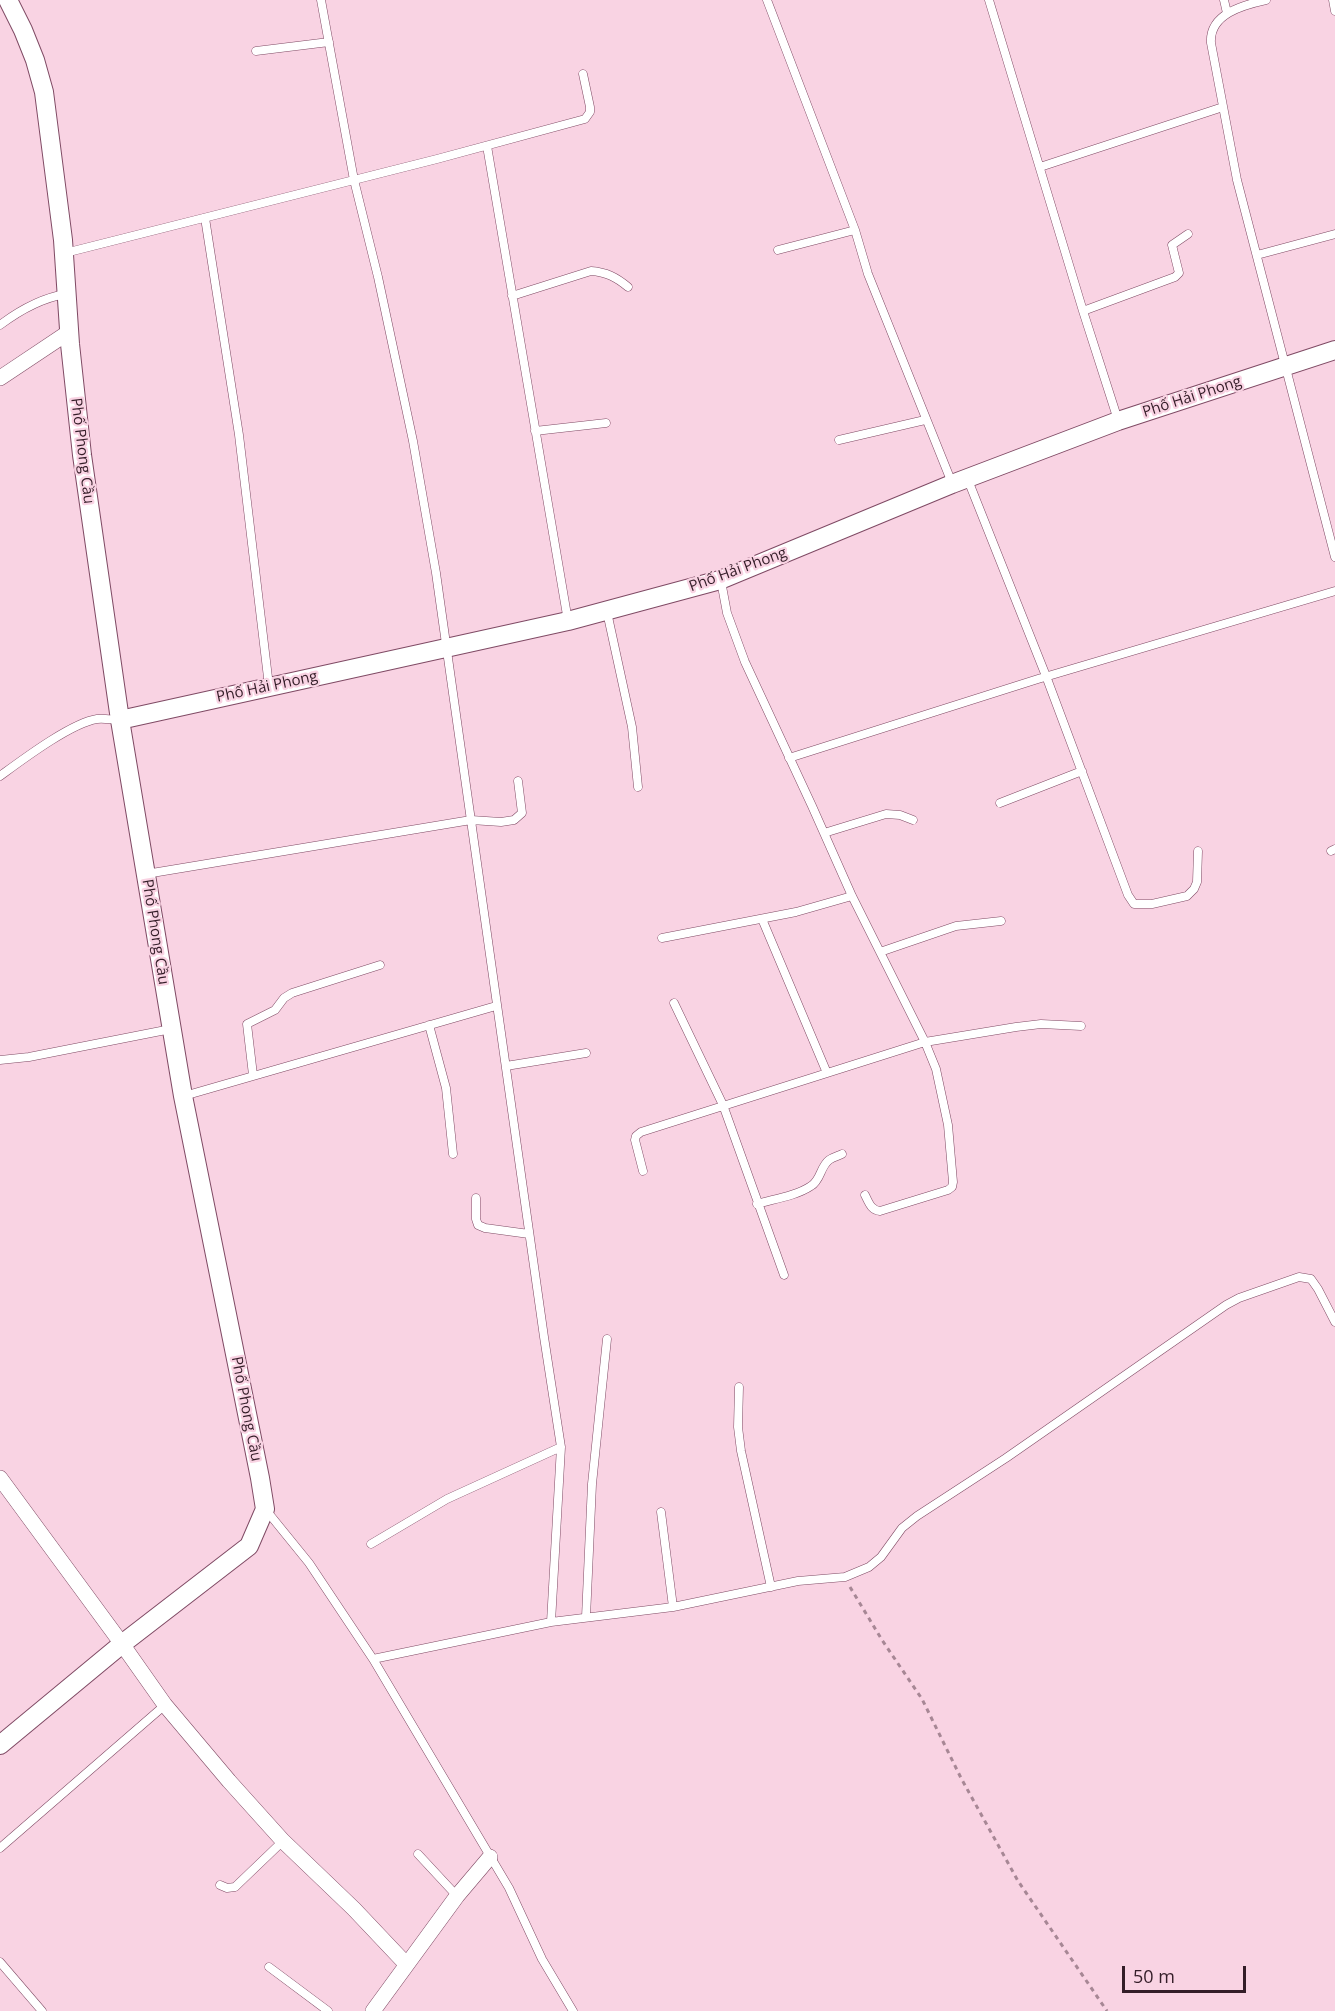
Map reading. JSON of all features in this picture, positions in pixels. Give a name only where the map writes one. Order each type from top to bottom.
[{"type":"street","name":"Phố Phong Cầu","points":[[8,0],[35,60],[44,92],[64,253],[69,332],[82,455],[120,720],[183,1096],[265,1509]]},
{"type":"street","points":[[0,378],[69,332]]},
{"type":"street","name":"Phố Hải Phong","points":[[120,720],[269,686],[446,650],[568,621],[715,581],[1118,421],[1335,350]]},
{"type":"street","points":[[0,1478],[165,1705],[229,1782],[283,1841],[354,1909],[406,1964]]},
{"type":"street","points":[[0,1745],[122,1644],[249,1546],[265,1509]]},
{"type":"street","points":[[373,2011],[457,1896],[490,1857]]},
{"type":"lane","points":[[321,0],[354,180],[378,277],[413,441],[436,573],[496,1006],[561,1447],[551,1622]]},
{"type":"lane","points":[[767,0],[855,230],[868,274],[926,420],[960,482],[1046,676],[1128,896],[1134,904],[1152,904],[1187,896],[1197,882],[1198,851]]},
{"type":"lane","points":[[989,0],[1118,421]]},
{"type":"lane","points":[[1224,0],[1227,14]]},
{"type":"lane","points":[[1266,0],[1246,2],[1212,27],[1210,35],[1238,180],[1335,557]]},
{"type":"lane","points":[[1333,0],[1335,11]]},
{"type":"lane","points":[[256,51],[329,42]]},
{"type":"lane","points":[[64,253],[585,119],[590,112],[590,107],[583,74]]},
{"type":"lane","points":[[1040,167],[1223,107]]},
{"type":"lane","points":[[487,146],[568,621]]},
{"type":"lane","points":[[206,218],[239,435],[269,686]]},
{"type":"lane","points":[[778,250],[855,230]]},
{"type":"lane","points":[[1083,311],[1175,277],[1179,273],[1172,245],[1188,234]]},
{"type":"lane","points":[[1257,255],[1335,234]]},
{"type":"lane","points":[[512,296],[591,272],[603,272],[628,286]]},
{"type":"lane","points":[[0,325],[37,302],[52,296],[67,294]]},
{"type":"lane","points":[[839,440],[926,420]]},
{"type":"lane","points":[[535,431],[606,423]]},
{"type":"lane","points":[[715,581],[745,662],[852,896],[925,1042],[936,1069],[942,1093],[951,1150],[952,1187],[880,1211],[870,1206],[865,1195]]},
{"type":"lane","points":[[789,758],[1046,676],[1335,591]]},
{"type":"lane","points":[[606,610],[632,727],[638,788]]},
{"type":"lane","points":[[0,776],[76,727],[96,719],[120,720]]},
{"type":"lane","points":[[1000,803],[1082,771]]},
{"type":"lane","points":[[146,874],[471,820],[514,820],[522,813],[518,781]]},
{"type":"lane","points":[[824,833],[886,814],[900,815],[913,820]]},
{"type":"lane","points":[[662,938],[762,919],[852,896]]},
{"type":"lane","points":[[762,919],[827,1073]]},
{"type":"lane","points":[[880,952],[956,926],[1001,921]]},
{"type":"lane","points":[[253,1075],[247,1024],[275,1010],[284,998],[292,993],[380,965]]},
{"type":"lane","points":[[674,1003],[723,1105],[784,1275]]},
{"type":"lane","points":[[183,1096],[496,1006]]},
{"type":"lane","points":[[643,1171],[636,1136],[723,1105],[925,1042],[1024,1026],[1067,1024],[1080,1026]]},
{"type":"lane","points":[[429,1025],[446,1088],[453,1154]]},
{"type":"lane","points":[[0,1060],[29,1057],[171,1029]]},
{"type":"lane","points":[[506,1066],[586,1053]]},
{"type":"lane","points":[[757,1204],[812,1186],[829,1160],[842,1154]]},
{"type":"lane","points":[[476,1198],[478,1225],[529,1234]]},
{"type":"lane","points":[[373,1659],[551,1622],[673,1607],[798,1581],[845,1578],[869,1567],[881,1557],[902,1528],[916,1516],[1006,1458],[1239,1298],[1299,1277],[1311,1279],[1335,1322]]},
{"type":"lane","points":[[582,1618],[592,1484],[607,1339]]},
{"type":"lane","points":[[739,1387],[738,1427],[741,1451],[771,1587]]},
{"type":"lane","points":[[371,1544],[447,1499],[561,1447]]},
{"type":"lane","points":[[265,1509],[309,1563],[373,1659],[509,1888],[542,1959],[573,2011]]},
{"type":"lane","points":[[662,1512],[673,1607]]},
{"type":"lane","points":[[0,1848],[165,1705]]},
{"type":"lane","points":[[220,1885],[227,1888],[235,1887],[283,1841]]},
{"type":"lane","points":[[418,1854],[457,1896]]},
{"type":"lane","points":[[0,1962],[42,2011]]},
{"type":"lane","points":[[269,1967],[328,2011]]},
{"type":"path","points":[[845,1578],[882,1640],[922,1699],[961,1778],[1018,1881],[1107,2011]]}]
